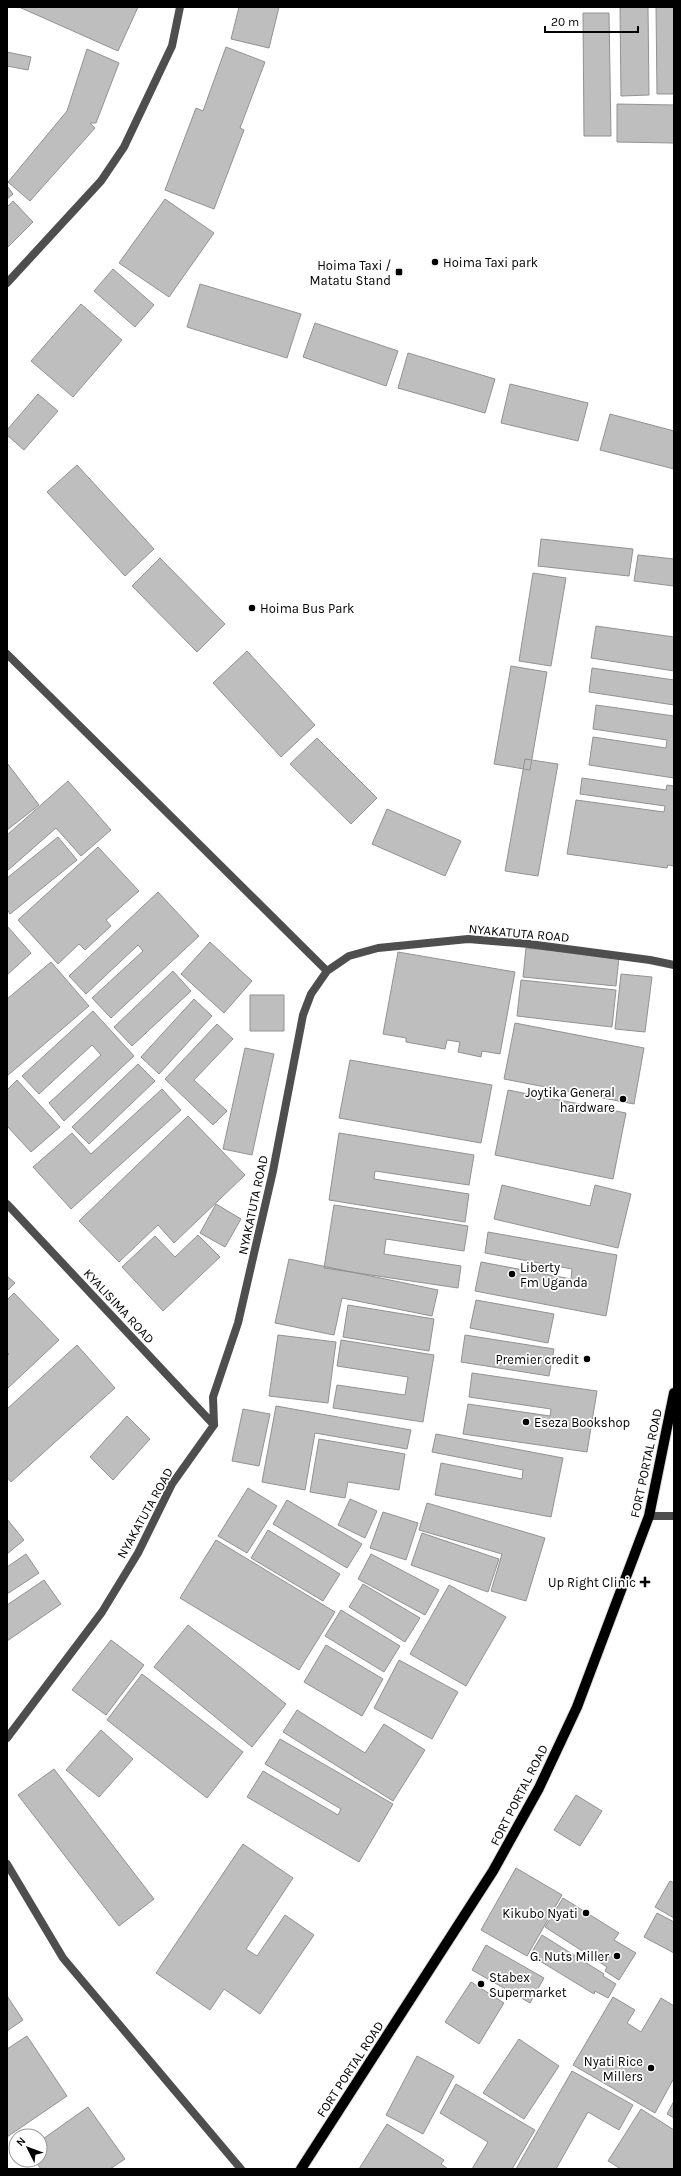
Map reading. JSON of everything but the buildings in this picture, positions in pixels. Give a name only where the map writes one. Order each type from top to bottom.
[{"type":"main road","name":"FORT PORTAL ROAD","points":[[301,2169],[493,1870],[539,1788],[577,1707],[649,1516],[674,1393]]},
{"type":"street","points":[[7,283],[101,181],[124,147],[172,46],[180,7]]},
{"type":"street","points":[[7,654],[327,971]]},
{"type":"street","name":"NYAKATUTA ROAD","points":[[7,1738],[102,1612],[138,1553],[172,1484],[214,1426],[213,1397],[238,1323],[273,1171],[303,1015],[311,994],[327,971],[349,956],[378,948],[468,940],[529,944],[650,960],[674,965]]},
{"type":"street","name":"KYALISIMA ROAD","points":[[7,1204],[214,1426]]},
{"type":"street","points":[[649,1516],[674,1516]]},
{"type":"street","points":[[7,1864],[62,1958],[241,2169]]},
{"type":"place","name":"Hoima Taxi park","points":[[435,262]]},
{"type":"place","name":"Hoima Taxi / Matatu Stand","points":[[399,272]]},
{"type":"place","name":"Hoima Bus Park","points":[[252,608]]},
{"type":"place","name":"Joytika General hardware","points":[[623,1099]]},
{"type":"place","name":"Liberty Fm Uganda","points":[[512,1274]]},
{"type":"place","name":"Premier credit","points":[[587,1359]]},
{"type":"place","name":"Eseza Bookshop","points":[[526,1422]]},
{"type":"place","name":"Up Right Clinic","points":[[645,1582]]},
{"type":"place","name":"Kikubo Nyati","points":[[586,1913]]},
{"type":"place","name":"G. Nuts Miller","points":[[617,1956]]},
{"type":"place","name":"Stabex Supermarket","points":[[481,1984]]},
{"type":"place","name":"Nyati Rice Millers","points":[[651,2068]]}]
